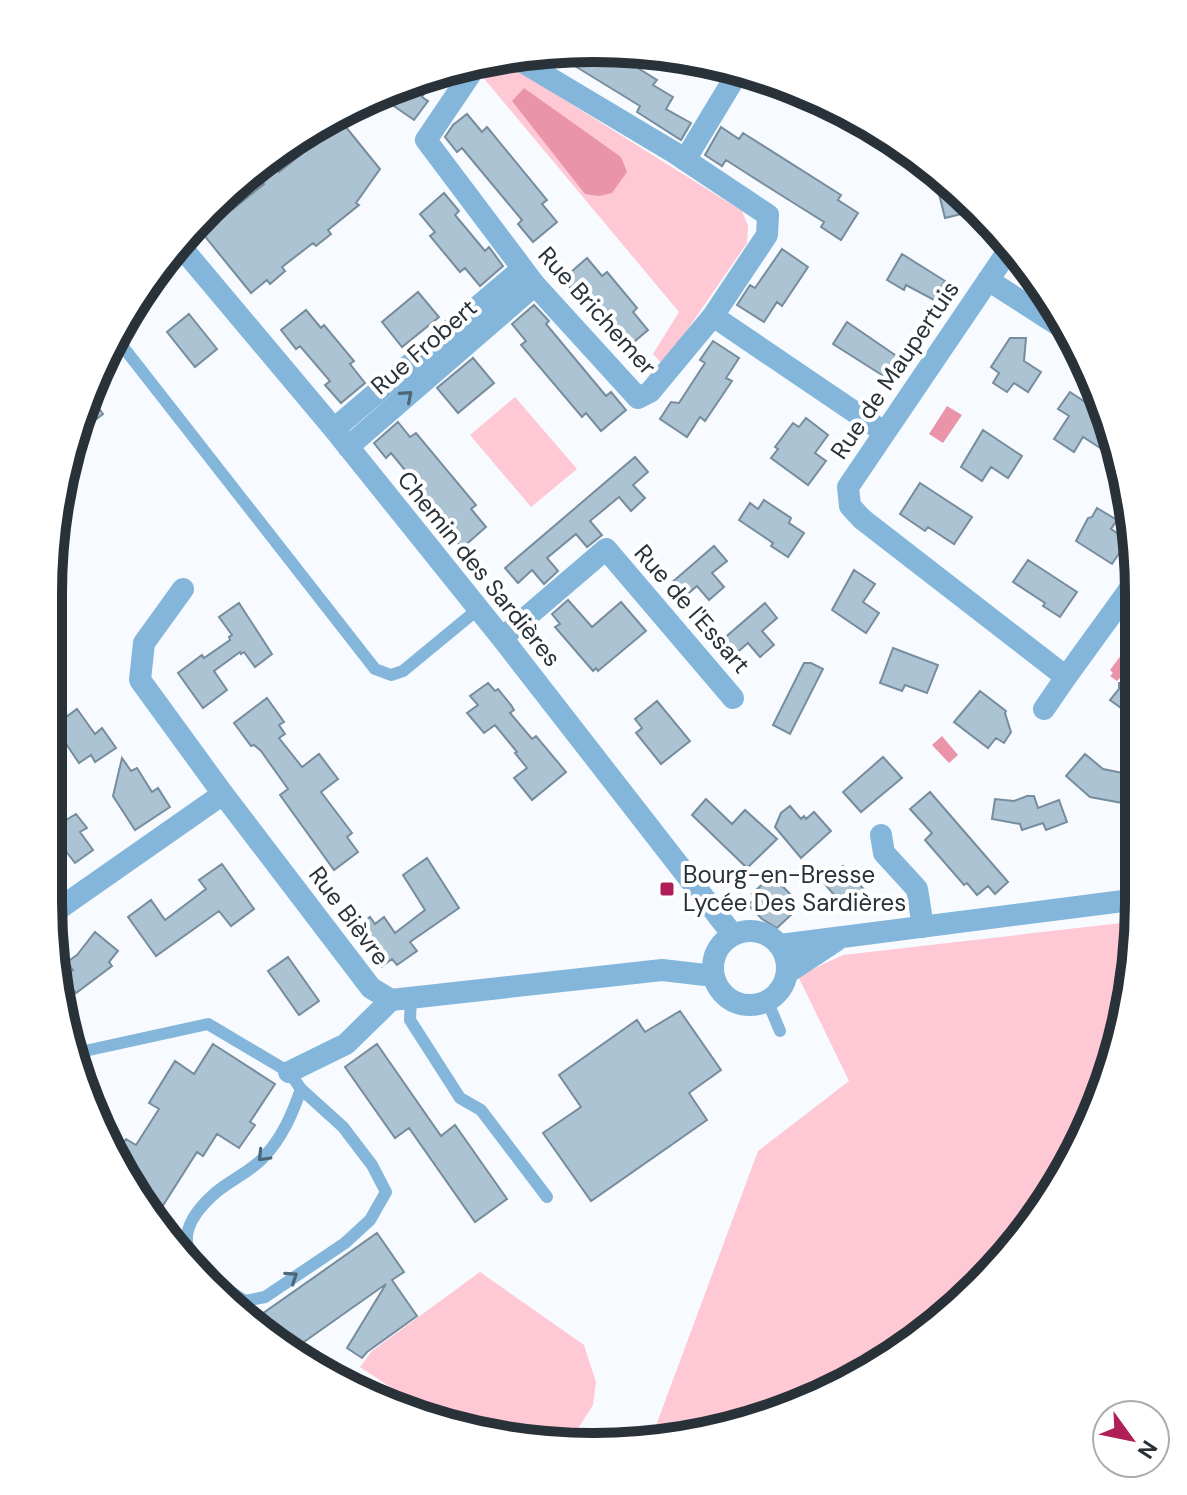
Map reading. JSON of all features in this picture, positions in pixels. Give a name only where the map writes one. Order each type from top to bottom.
[{"type":"street","name":"Rue Brichemer","points":[[469,77],[426,140],[529,277],[638,398],[650,392],[713,316],[767,235],[768,215],[685,160],[530,66]]},
{"type":"street","points":[[685,160],[733,81]]},
{"type":"street","name":"Chemin des Sardières","points":[[186,253],[334,429],[502,638],[733,935]]},
{"type":"street","points":[[988,280],[1004,257]]},
{"type":"street","name":"Rue Frobert","points":[[334,429],[529,277]]},
{"type":"street","name":"Rue Frobert","points":[[348,447],[529,277]]},
{"type":"street","name":"Rue de Maupertuis","points":[[1048,319],[988,280],[848,487],[850,506],[862,519],[1066,677]]},
{"type":"street","points":[[713,316],[884,432]]},
{"type":"street","name":"Rue de l'Essart","points":[[502,638],[606,549],[733,698]]},
{"type":"street","name":"Rue Bièvre","points":[[183,589],[144,643],[140,680],[371,988],[401,999]]},
{"type":"street","points":[[1044,709],[1125,596]]},
{"type":"street","points":[[62,907],[223,794]]},
{"type":"street","points":[[881,835],[884,853],[917,889],[923,927]]},
{"type":"street","points":[[780,945],[1125,901]]},
{"type":"street","points":[[787,973],[787,960],[780,945],[758,931],[733,935],[717,951],[714,976],[722,993],[731,1000],[747,1005],[759,1004],[775,995],[787,973],[841,938]]},
{"type":"street","points":[[295,1081],[401,999],[662,970],[714,976]]},
{"type":"lane","points":[[123,347],[375,669],[391,675],[403,671],[477,610]]},
{"type":"lane","points":[[401,999],[410,1020],[460,1098],[481,1110],[547,1197]]},
{"type":"lane","points":[[767,1000],[780,1031]]},
{"type":"lane","points":[[84,1051],[208,1024],[295,1081],[343,1127],[372,1165],[386,1192],[370,1220],[345,1243],[265,1297],[245,1301],[237,1295]]},
{"type":"lane","points":[[186,1242],[194,1220],[212,1195],[262,1160],[288,1127],[295,1081]]},
{"type":"shaded area","points":[[514,68],[742,211],[748,226],[747,243],[663,365],[653,354],[679,312],[481,75]]},
{"type":"shaded area","points":[[524,88],[621,157],[627,172],[612,193],[599,196],[585,194],[512,101]]},
{"type":"shaded area","points":[[515,397],[577,469],[531,507],[470,435]]},
{"type":"shaded area","points":[[947,406],[962,415],[943,443],[929,434]]},
{"type":"shaded area","points":[[1125,650],[1123,680],[1120,678],[1117,681],[1110,676],[1113,673],[1110,670]]},
{"type":"shaded area","points":[[942,736],[958,755],[949,763],[932,745]]},
{"type":"shaded area","points":[[1124,923],[1115,1005],[1085,1105],[1054,1167],[993,1252],[917,1323],[829,1378],[797,1393],[731,1415],[655,1429],[758,1151],[849,1081],[798,976],[843,955]]},
{"type":"shaded area","points":[[480,1272],[584,1345],[596,1382],[593,1405],[575,1432],[524,1428],[456,1415],[410,1400],[360,1367],[372,1351]]},
{"type":"building","points":[[569,63],[630,63],[657,80],[653,85],[673,97],[666,109],[691,123],[681,140],[637,112],[640,106]]},
{"type":"building","points":[[428,89],[422,97],[428,101],[414,120],[389,103]]},
{"type":"building","points":[[467,114],[482,132],[487,127],[547,200],[542,204],[557,222],[533,242],[518,224],[522,220],[462,148],[457,152],[445,137],[453,125]]},
{"type":"building","points":[[344,125],[380,169],[356,203],[359,205],[328,230],[331,234],[316,246],[313,243],[282,267],[285,271],[270,284],[267,280],[251,293],[203,234],[231,206],[233,209],[264,184],[261,180],[276,168],[279,172]]},
{"type":"building","points":[[721,127],[739,139],[743,133],[841,195],[838,200],[858,213],[841,240],[821,227],[824,222],[726,160],[722,166],[705,155]]},
{"type":"building","points":[[444,193],[459,211],[455,215],[485,251],[489,247],[503,266],[480,286],[465,268],[460,272],[430,236],[435,232],[420,214]]},
{"type":"building","points":[[943,193],[964,213],[945,218],[939,194]]},
{"type":"building","points":[[782,249],[808,267],[782,306],[777,302],[764,322],[737,305],[750,285],[755,288]]},
{"type":"building","points":[[902,254],[945,281],[934,300],[906,285],[904,290],[887,280]]},
{"type":"building","points":[[587,258],[602,276],[607,272],[637,308],[633,312],[648,330],[623,351],[608,333],[613,329],[583,293],[578,297],[563,279]]},
{"type":"building","points":[[418,292],[439,317],[402,347],[382,322]]},
{"type":"building","points":[[534,305],[606,396],[611,392],[626,410],[601,431],[586,413],[582,417],[521,345],[526,341],[512,324]]},
{"type":"building","points":[[306,310],[321,328],[324,325],[354,361],[350,364],[365,383],[341,403],[325,385],[330,381],[300,346],[296,349],[281,330]]},
{"type":"building","points":[[189,314],[217,349],[195,367],[167,332]]},
{"type":"building","points":[[847,322],[898,357],[885,377],[833,344]]},
{"type":"building","points":[[1010,338],[1026,338],[1024,361],[1041,372],[1028,392],[1014,383],[1007,392],[993,383],[999,373],[991,367]]},
{"type":"building","points":[[713,341],[739,358],[726,378],[732,381],[705,421],[700,417],[687,437],[660,419],[671,402],[679,403],[705,363],[700,360]]},
{"type":"building","points":[[473,358],[494,383],[458,413],[437,388]]},
{"type":"building","points":[[1070,392],[1091,406],[1106,451],[1083,437],[1074,452],[1054,439],[1069,416],[1058,409]]},
{"type":"building","points":[[96,405],[103,414],[90,424]]},
{"type":"building","points":[[806,418],[828,435],[815,453],[826,461],[808,485],[771,458],[778,449],[775,447],[793,423],[799,427]]},
{"type":"building","points":[[398,422],[410,437],[416,433],[476,505],[471,509],[486,527],[462,548],[447,530],[451,526],[391,453],[386,458],[374,443]]},
{"type":"building","points":[[983,430],[1022,456],[1008,478],[991,467],[982,481],[961,467]]},
{"type":"building","points":[[635,457],[648,472],[633,485],[645,498],[631,511],[619,497],[590,521],[602,535],[587,547],[576,534],[547,558],[558,571],[544,584],[532,570],[518,583],[505,568]]},
{"type":"building","points":[[920,483],[972,517],[954,544],[928,527],[925,531],[900,514]]},
{"type":"building","points":[[764,500],[791,518],[789,523],[804,533],[788,557],[739,520],[750,503],[758,509]]},
{"type":"building","points":[[1097,508],[1117,520],[1111,529],[1121,536],[1123,548],[1112,564],[1076,541],[1088,518]]},
{"type":"building","points":[[714,546],[727,561],[712,573],[724,587],[709,600],[697,586],[683,598],[670,584]]},
{"type":"building","points":[[1028,560],[1077,592],[1060,617],[1013,582]]},
{"type":"building","points":[[854,570],[875,584],[863,602],[879,613],[866,633],[832,610]]},
{"type":"building","points":[[568,600],[592,627],[621,602],[646,631],[598,671],[596,668],[593,671],[555,627],[560,624],[552,614]]},
{"type":"building","points":[[239,603],[272,654],[255,667],[244,652],[240,652],[214,671],[227,690],[203,708],[178,673],[230,640],[232,635],[219,617]]},
{"type":"building","points":[[765,603],[777,618],[762,631],[774,645],[760,657],[748,643],[733,656],[721,641]]},
{"type":"building","points":[[893,648],[938,665],[927,693],[905,685],[902,691],[880,683]]},
{"type":"building","points":[[804,663],[823,669],[790,734],[773,725]]},
{"type":"building","points":[[488,683],[495,691],[498,689],[511,705],[514,710],[510,713],[532,739],[536,736],[566,772],[532,800],[514,778],[527,768],[517,752],[495,725],[484,733],[467,713],[478,705],[470,696]]},
{"type":"building","points":[[1119,683],[1125,683],[1125,711],[1110,700],[1119,689]]},
{"type":"building","points":[[980,691],[1006,711],[1011,732],[1004,743],[996,738],[988,748],[954,722]]},
{"type":"building","points":[[267,698],[284,722],[279,725],[285,734],[279,738],[302,767],[319,754],[338,779],[321,792],[352,833],[347,837],[358,852],[334,870],[280,795],[288,789],[261,751],[251,746],[234,723]]},
{"type":"building","points":[[657,701],[690,741],[661,764],[636,733],[642,728],[635,719]]},
{"type":"building","points":[[77,709],[95,734],[102,728],[116,748],[95,762],[91,755],[79,763],[62,738],[62,720]]},
{"type":"building","points":[[1085,754],[1103,769],[1125,773],[1125,804],[1090,797],[1066,776]]},
{"type":"building","points":[[883,757],[902,778],[861,812],[843,792]]},
{"type":"building","points":[[122,758],[131,771],[137,768],[152,792],[158,788],[170,807],[135,830],[113,796]]},
{"type":"building","points":[[930,792],[1008,882],[995,894],[988,886],[977,895],[967,883],[964,885],[925,840],[932,833],[910,809]]},
{"type":"building","points":[[1034,796],[1038,808],[1059,800],[1067,822],[1046,830],[1043,823],[1022,830],[1020,824],[992,819],[995,799],[1014,801]]},
{"type":"building","points":[[706,799],[732,824],[745,810],[777,839],[747,868],[692,815]]},
{"type":"building","points":[[790,806],[801,819],[814,812],[831,831],[801,858],[775,827],[781,813]]},
{"type":"building","points":[[76,814],[87,828],[80,832],[93,850],[75,863],[62,850],[62,822]]},
{"type":"building","points":[[427,858],[459,908],[410,942],[417,951],[397,965],[392,959],[381,967],[354,929],[370,917],[375,924],[384,917],[395,933],[425,910],[403,875]]},
{"type":"building","points":[[222,864],[254,909],[231,926],[219,911],[156,956],[128,917],[151,900],[165,920],[206,889],[199,880]]},
{"type":"building","points":[[843,866],[867,893],[847,910],[823,882]]},
{"type":"building","points":[[772,875],[790,894],[782,902],[793,913],[777,928],[748,905],[756,898],[752,894]]},
{"type":"building","points":[[95,932],[118,951],[109,962],[112,966],[76,993],[69,983],[67,974],[73,970],[67,962],[77,955]]},
{"type":"building","points":[[288,957],[319,1001],[299,1015],[268,971]]},
{"type":"building","points":[[680,1011],[721,1070],[689,1093],[707,1120],[591,1201],[543,1133],[581,1107],[559,1075],[637,1020],[645,1032]]},
{"type":"building","points":[[213,1044],[275,1084],[250,1122],[255,1125],[239,1148],[217,1134],[203,1156],[197,1152],[161,1209],[122,1146],[126,1139],[136,1145],[159,1109],[149,1103],[175,1061],[194,1074]]},
{"type":"building","points":[[377,1044],[441,1136],[455,1125],[507,1199],[475,1222],[409,1128],[395,1138],[345,1067]]},
{"type":"building","points":[[377,1233],[404,1272],[392,1280],[417,1316],[362,1358],[347,1348],[386,1284],[300,1344],[260,1315]]},
{"type":"place","name":"Bourg-en-Bresse Lycée Des Sardières","points":[[667,889]]}]
